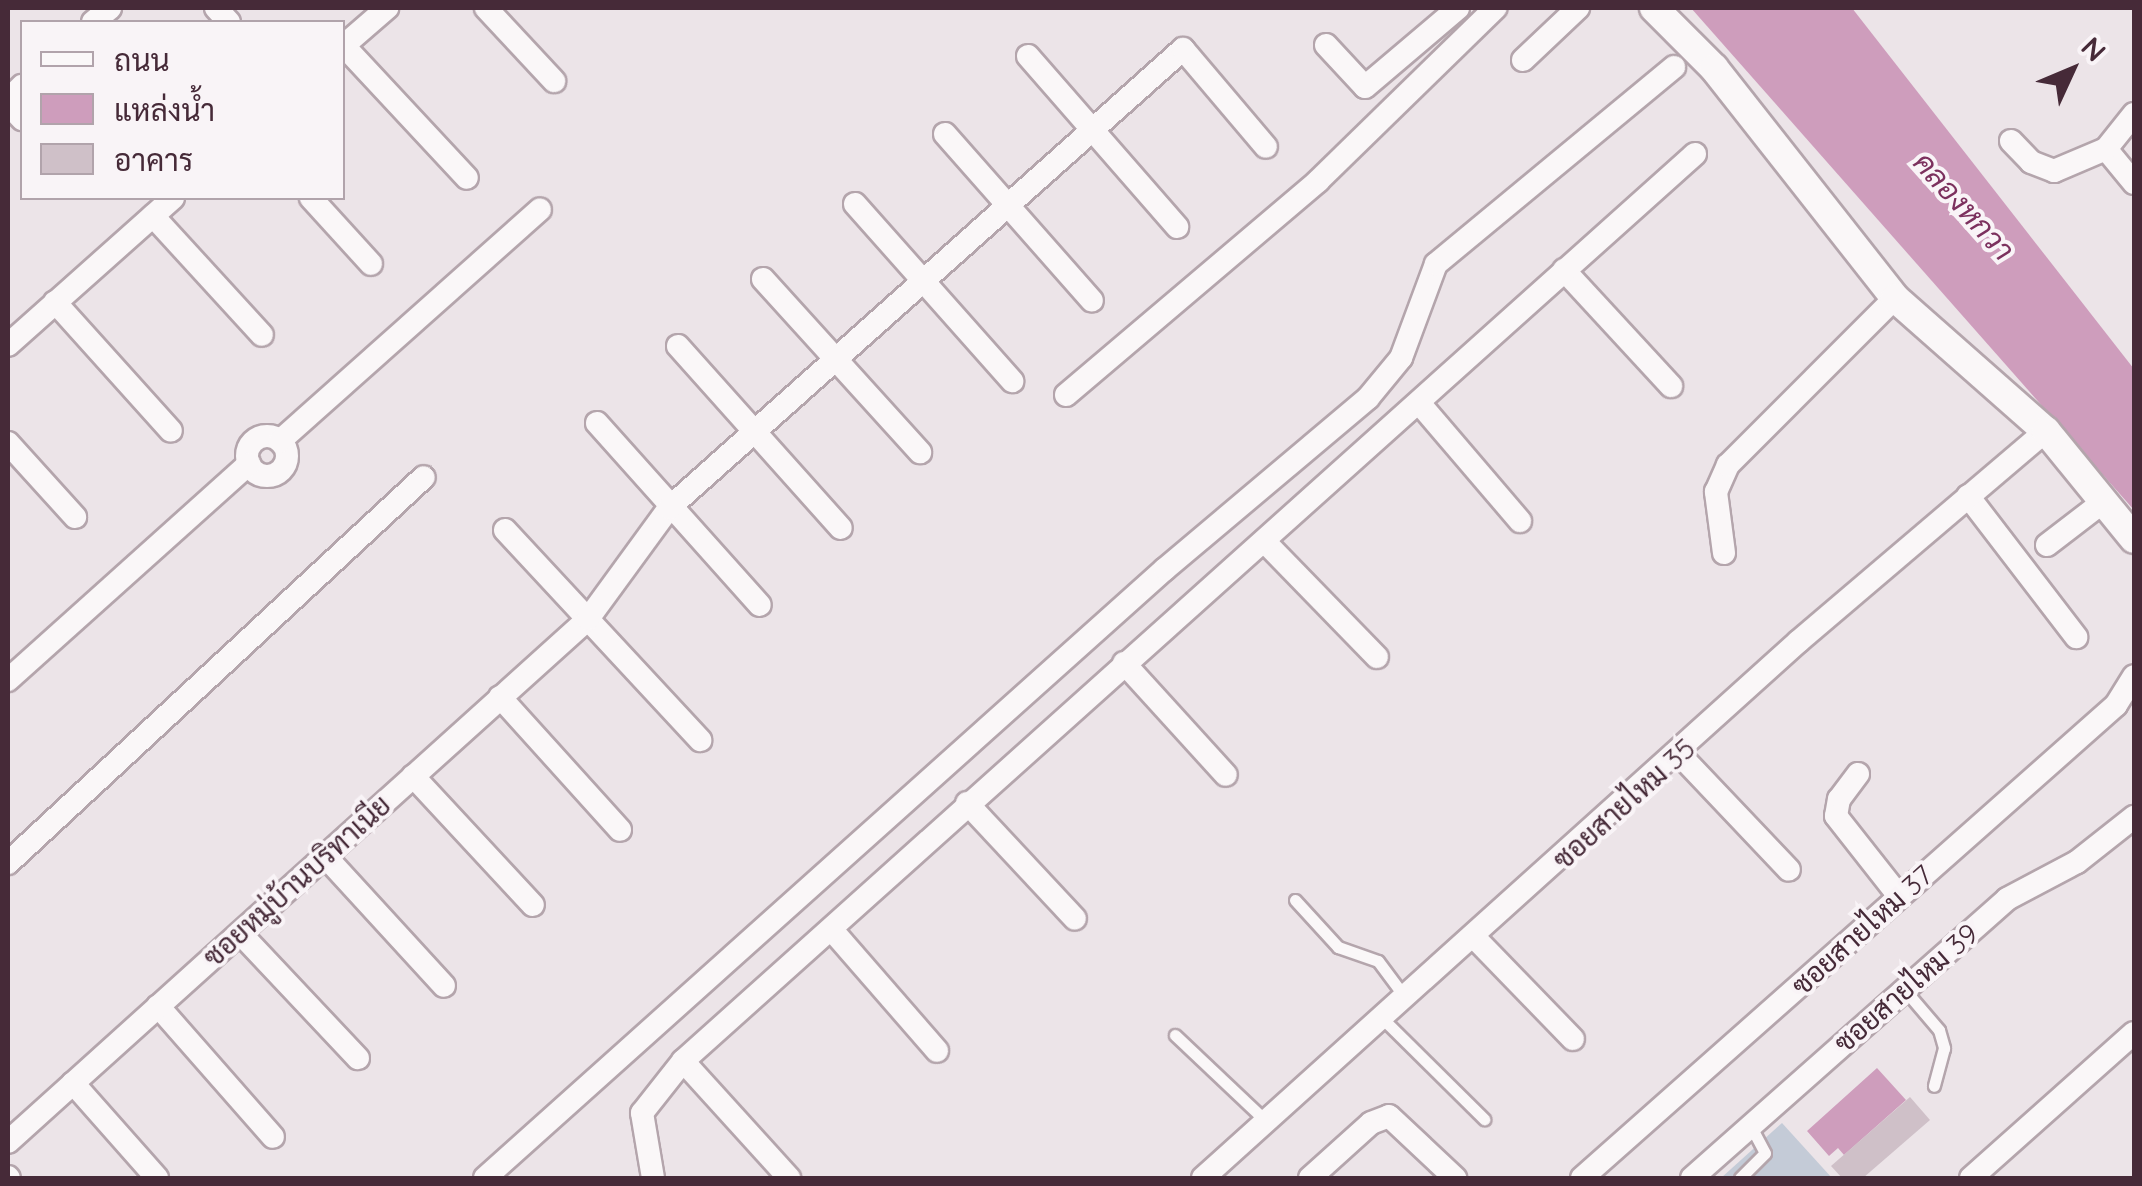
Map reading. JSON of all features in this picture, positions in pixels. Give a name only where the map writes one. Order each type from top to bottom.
[{"type":"street","points":[[345,44],[387,8]]},
{"type":"street","points":[[486,8],[554,82]]},
{"type":"street","points":[[1326,46],[1365,87],[1458,8]]},
{"type":"street","points":[[1066,395],[1318,181],[1496,8]]},
{"type":"street","points":[[1523,60],[1578,8]]},
{"type":"street","points":[[1654,8],[1714,68],[1895,298],[2046,431],[2134,539]]},
{"type":"street","points":[[345,48],[467,178]]},
{"type":"street","name":"ซอยหมู่บ้านบริทาเนีย","points":[[8,1142],[588,619],[637,544],[672,506],[1183,49],[1266,148]]},
{"type":"street","points":[[1028,56],[1178,228]]},
{"type":"street","points":[[485,1178],[1166,569],[1368,398],[1401,358],[1436,264],[1674,66]]},
{"type":"street","points":[[2011,141],[2031,162],[2054,171],[2106,149],[2134,114]]},
{"type":"street","points":[[946,134],[1092,301]]},
{"type":"street","points":[[2106,149],[2134,183]]},
{"type":"street","points":[[653,1178],[642,1113],[683,1061],[1124,664],[1266,543],[1695,154]]},
{"type":"street","points":[[8,345],[171,200]]},
{"type":"street","points":[[314,200],[371,264]]},
{"type":"street","points":[[855,204],[1012,381]]},
{"type":"street","points":[[8,680],[250,464],[252,442],[266,436],[280,441],[540,209]]},
{"type":"street","points":[[152,216],[262,334]]},
{"type":"street","points":[[1564,270],[1671,386]]},
{"type":"street","points":[[762,279],[920,452]]},
{"type":"street","points":[[1724,553],[1716,492],[1728,465],[1895,298]]},
{"type":"street","points":[[55,302],[171,430]]},
{"type":"street","points":[[678,346],[841,528]]},
{"type":"street","points":[[1420,404],[1520,521]]},
{"type":"street","points":[[598,422],[760,605]]},
{"type":"street","name":"ซอยสายไหม 35","points":[[1203,1178],[1968,496],[2046,431]]},
{"type":"street","points":[[8,443],[75,517]]},
{"type":"street","points":[[8,863],[424,478]]},
{"type":"street","points":[[1968,496],[2076,638]]},
{"type":"street","points":[[2047,545],[2103,502]]},
{"type":"street","points":[[505,530],[700,740]]},
{"type":"street","points":[[1266,543],[1377,657]]},
{"type":"street","points":[[1124,664],[1226,775]]},
{"type":"street","name":"ซอยสายไหม 37","points":[[1582,1178],[2116,706],[2134,676]]},
{"type":"street","points":[[500,698],[620,830]]},
{"type":"street","points":[[1680,754],[1789,870]]},
{"type":"street","points":[[1858,774],[1839,798],[1836,816],[1899,896]]},
{"type":"street","points":[[413,776],[533,905]]},
{"type":"street","points":[[967,804],[1075,920]]},
{"type":"street","name":"ซอยสายไหม 39","points":[[1692,1178],[2007,899],[2077,862],[2134,818]]},
{"type":"street","points":[[325,856],[444,986]]},
{"type":"street","points":[[832,930],[937,1051]]},
{"type":"street","points":[[240,933],[358,1058]]},
{"type":"street","points":[[1474,937],[1573,1039]]},
{"type":"street","points":[[158,1006],[273,1138]]},
{"type":"street","points":[[1971,1178],[2129,1048]]},
{"type":"street","points":[[683,1061],[788,1178]]},
{"type":"street","points":[[74,1082],[157,1178]]},
{"type":"street","points":[[1310,1178],[1371,1123],[1389,1116],[1455,1178]]},
{"type":"lane","points":[[1295,900],[1338,947],[1378,961],[1404,996]]},
{"type":"lane","points":[[1904,989],[1939,1030],[1944,1048],[1934,1086]]},
{"type":"lane","points":[[1382,1018],[1484,1119]]},
{"type":"lane","points":[[1175,1035],[1266,1122]]},
{"type":"lane","points":[[1740,1178],[1765,1154],[1751,1127]]},
{"type":"shaded area","points":[[1782,1123],[1832,1178],[1721,1178]]},
{"type":"water","name":"คลองหกวา","points":[[1691,8],[1852,8],[2134,369],[2134,510]]},
{"type":"water","points":[[1877,1068],[1906,1100],[1844,1155],[1838,1148],[1829,1156],[1807,1131]]},
{"type":"building","points":[[1910,1097],[1930,1120],[1863,1178],[1842,1178],[1831,1166]]}]
